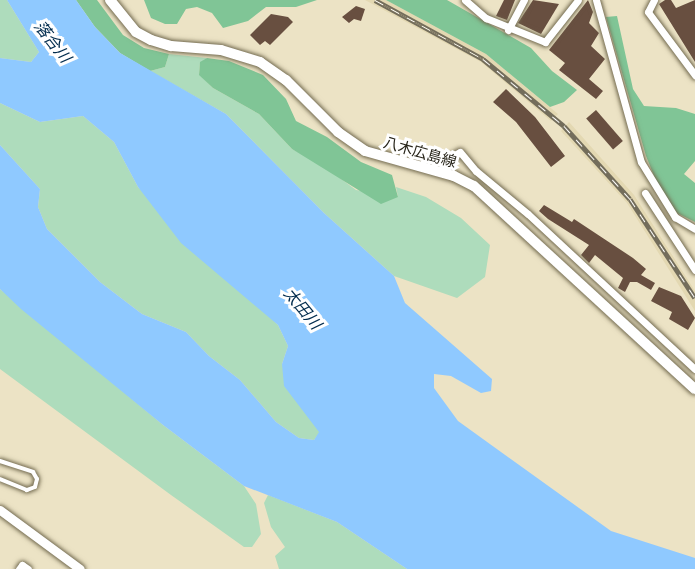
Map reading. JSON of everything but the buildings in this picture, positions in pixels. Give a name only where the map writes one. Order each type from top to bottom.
[{"type":"main road","name":"八木広島線","points":[[110,0],[136,32],[151,40],[171,46],[221,50],[260,62],[286,80],[338,132],[365,151],[445,173],[489,196],[695,389]]},
{"type":"street","points":[[465,0],[486,18],[508,30],[545,42],[578,0]]},
{"type":"street","points":[[508,30],[524,0]]},
{"type":"street","points":[[596,0],[641,162],[675,217],[695,229]]},
{"type":"street","points":[[654,0],[648,12],[695,75]]},
{"type":"street","points":[[445,173],[451,157],[459,152],[476,171],[528,214],[695,369]]},
{"type":"street","points":[[645,193],[695,270]]},
{"type":"street","points":[[0,510],[80,569]]},
{"type":"street","points":[[19,569],[22,565],[28,569]]},
{"type":"lane","points":[[0,461],[33,472],[37,479],[35,487],[27,490],[0,479]]},
{"type":"shaded area","points":[[365,0],[386,0],[486,54],[558,114],[551,121],[481,62]]},
{"type":"shaded area","points":[[569,122],[634,195],[695,291],[695,311],[627,203],[561,131]]},
{"type":"green space","points":[[0,0],[7,0],[39,52],[31,62],[0,58]]},
{"type":"green space","points":[[76,0],[97,0],[123,35],[144,48],[169,54],[165,67],[150,71],[120,53],[95,27]]},
{"type":"green space","points":[[144,0],[317,0],[296,7],[266,7],[248,21],[223,28],[212,13],[197,7],[186,9],[177,24],[165,24],[151,18]]},
{"type":"green space","points":[[386,0],[447,0],[531,48],[552,71],[577,90],[564,102],[550,107],[486,54]]},
{"type":"green space","points":[[617,16],[633,89],[644,106],[676,108],[695,114],[695,161],[684,174],[695,183],[695,222],[677,213],[657,183],[646,156],[606,17]]},
{"type":"green space","points":[[169,54],[207,58],[200,63],[199,74],[213,88],[259,114],[292,149],[321,164],[356,190],[398,197],[396,187],[426,197],[461,218],[490,245],[485,277],[457,298],[394,276],[324,213],[226,114],[150,71],[165,67]]},
{"type":"green space","points":[[207,58],[229,61],[263,75],[286,99],[296,121],[327,137],[361,162],[392,175],[398,197],[381,204],[292,149],[259,114],[213,88],[199,75],[200,62]]},
{"type":"green space","points":[[0,103],[40,122],[83,116],[114,142],[138,187],[278,325],[288,346],[282,364],[320,432],[314,440],[299,438],[276,422],[240,380],[209,356],[186,332],[142,314],[100,282],[47,229],[38,207],[40,189],[0,145]]},
{"type":"green space","points":[[0,289],[163,425],[244,486],[256,504],[261,534],[252,547],[244,547],[0,369]]},
{"type":"green space","points":[[268,495],[337,522],[407,569],[279,569],[275,556],[285,547],[271,527],[264,503]]},
{"type":"water","points":[[7,0],[76,0],[95,27],[120,53],[226,114],[324,213],[394,276],[405,303],[492,379],[491,391],[481,393],[451,376],[434,374],[434,388],[458,421],[611,531],[695,558],[695,569],[407,569],[337,522],[244,486],[163,425],[21,309],[0,289],[0,145],[40,189],[38,207],[47,229],[100,282],[142,314],[186,332],[209,356],[240,380],[276,422],[299,438],[314,440],[319,432],[284,386],[282,364],[288,346],[278,325],[181,243],[138,187],[114,142],[83,116],[40,122],[0,103],[0,58],[31,62],[39,52]]},
{"type":"railway","points":[[375,0],[483,59],[564,126],[630,199],[695,298]]},
{"type":"water label","name":"落合川","points":[[52,42]]},
{"type":"water label","name":"太田川","points":[[302,309]]}]
